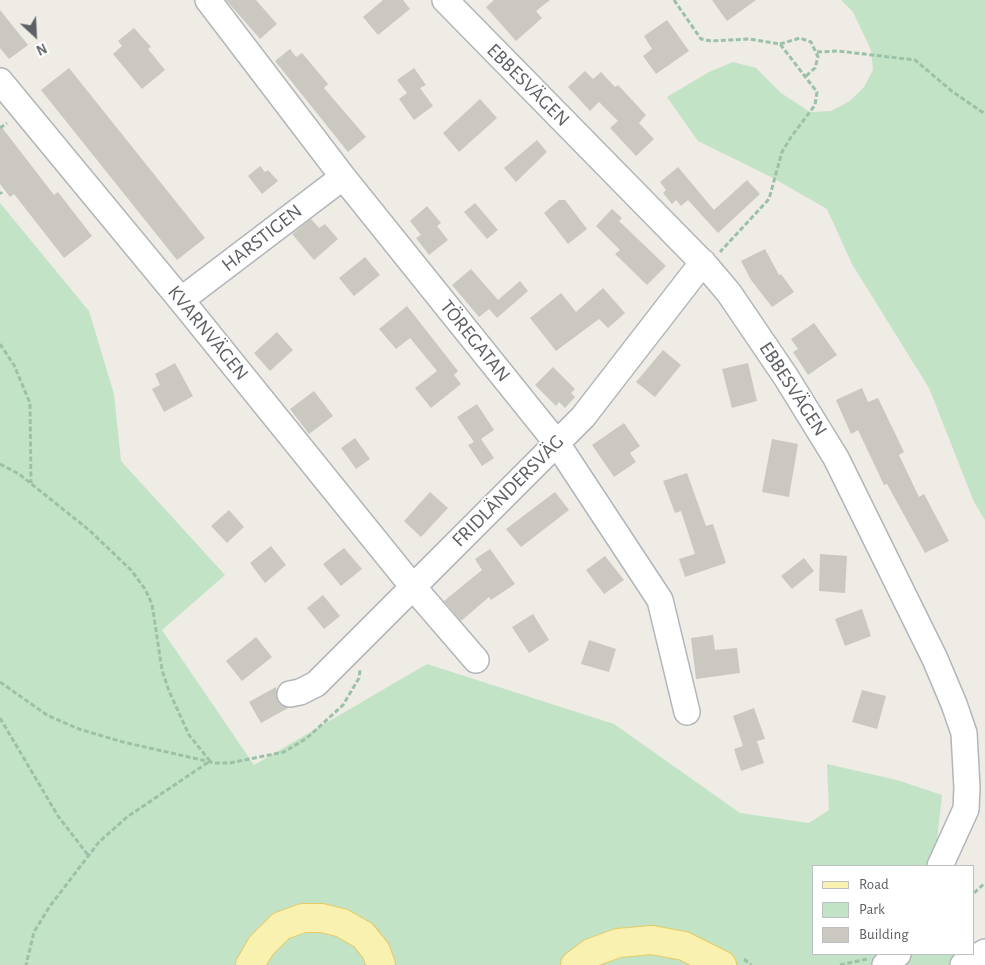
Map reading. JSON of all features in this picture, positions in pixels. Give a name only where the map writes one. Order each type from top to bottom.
[{"type":"main road","points":[[250,965],[261,946],[281,926],[303,918],[322,918],[342,922],[363,935],[376,951],[381,965]]},
{"type":"main road","points":[[575,965],[591,953],[618,943],[652,940],[684,946],[722,965]]},
{"type":"street","name":"TÖREGATAN","points":[[208,0],[343,177],[556,442],[660,600],[687,712]]},
{"type":"street","name":"EBBESVÄGEN","points":[[445,0],[705,265],[729,293],[781,369],[836,458],[935,659],[964,733],[967,788],[976,803],[941,865]]},
{"type":"street","name":"KVARNVÄGEN","points":[[0,82],[181,300],[413,587],[476,660]]},
{"type":"street","name":"HARSTIGEN","points":[[181,300],[343,177]]},
{"type":"street","name":"FRIDLÄNDERSVÄG","points":[[290,694],[300,692],[316,684],[583,417],[705,265]]},
{"type":"street","points":[[963,965],[985,952]]},
{"type":"street","points":[[879,961],[895,955]]},
{"type":"path","points":[[674,0],[701,39],[711,41],[749,39],[780,44],[800,38],[806,39],[817,52],[817,62],[806,76]]},
{"type":"path","points":[[705,265],[769,199],[782,152],[816,100],[817,92],[780,44]]},
{"type":"path","points":[[817,52],[838,51],[915,60],[953,92],[985,114]]},
{"type":"path","points":[[0,344],[14,365],[30,404],[31,483]]},
{"type":"path","points":[[0,464],[31,483],[89,530],[131,570],[146,589],[152,604],[162,670],[169,691],[190,735],[210,762]]},
{"type":"path","points":[[0,682],[47,715],[79,728],[123,742],[210,762],[230,763],[284,752],[307,738],[343,705],[359,678],[360,669]]},
{"type":"path","points":[[0,718],[58,816],[88,855]]},
{"type":"path","points":[[26,965],[34,932],[50,906],[99,842],[127,817],[210,762]]},
{"type":"path","points":[[975,892],[985,883]]},
{"type":"path","points":[[840,965],[879,961]]},
{"type":"green space","points":[[841,0],[985,0],[985,520],[974,502],[929,388],[852,264],[827,209],[773,178],[698,141],[667,97],[709,72],[733,62],[756,68],[781,93],[810,112],[831,111],[850,101],[864,87],[873,70],[871,50],[853,12]]},
{"type":"green space","points":[[0,203],[89,311],[114,394],[121,461],[225,575],[162,630],[254,765],[427,664],[614,724],[740,813],[809,823],[829,810],[827,764],[897,780],[942,795],[936,849],[928,865],[812,865],[812,955],[975,955],[983,965],[0,965]]},
{"type":"building","points":[[226,0],[256,0],[277,24],[260,39]]},
{"type":"building","points":[[383,0],[403,0],[410,9],[378,35],[363,17]]},
{"type":"building","points":[[494,0],[550,0],[536,11],[542,18],[516,41],[486,7]]},
{"type":"building","points":[[712,0],[756,0],[727,21]]},
{"type":"building","points":[[0,10],[28,45],[9,59],[0,48]]},
{"type":"building","points":[[667,20],[689,51],[656,74],[643,56],[652,49],[644,36]]},
{"type":"building","points":[[134,28],[151,47],[148,49],[165,70],[142,89],[113,54],[122,46],[118,41]]},
{"type":"building","points":[[290,49],[296,57],[302,53],[328,84],[324,88],[366,137],[348,152],[275,61]]},
{"type":"building","points":[[69,68],[205,238],[177,260],[41,90]]},
{"type":"building","points":[[414,68],[426,85],[420,88],[433,106],[414,120],[399,99],[407,93],[397,80]]},
{"type":"building","points":[[585,71],[593,79],[601,72],[615,87],[618,85],[646,115],[639,123],[654,139],[636,156],[610,128],[618,121],[599,102],[590,111],[568,87]]},
{"type":"building","points":[[480,99],[497,118],[459,152],[443,133]]},
{"type":"building","points":[[0,125],[54,195],[58,192],[92,236],[64,258],[14,194],[10,197],[0,184]]},
{"type":"building","points":[[537,140],[547,152],[516,182],[504,168]]},
{"type":"building","points":[[260,166],[265,172],[268,170],[278,181],[262,194],[248,176]]},
{"type":"building","points":[[678,167],[714,210],[747,180],[760,194],[718,233],[688,200],[681,206],[676,200],[672,204],[663,193],[666,190],[660,182]]},
{"type":"building","points":[[559,200],[565,200],[587,229],[568,244],[544,213]]},
{"type":"building","points":[[475,203],[498,230],[487,239],[464,212]]},
{"type":"building","points":[[427,206],[441,223],[437,226],[448,240],[429,255],[416,238],[421,235],[410,221]]},
{"type":"building","points":[[612,209],[622,218],[619,221],[666,266],[647,285],[615,254],[620,250],[596,226]]},
{"type":"building","points":[[311,219],[319,228],[325,224],[338,239],[314,260],[292,234]]},
{"type":"building","points":[[765,249],[779,275],[781,274],[794,292],[772,307],[751,280],[741,261]]},
{"type":"building","points":[[365,257],[380,275],[354,296],[339,278]]},
{"type":"building","points":[[471,269],[498,300],[520,281],[528,291],[497,318],[489,309],[479,317],[452,285]]},
{"type":"building","points":[[603,288],[625,313],[608,328],[599,319],[556,351],[530,318],[561,293],[576,312]]},
{"type":"building","points":[[407,306],[458,371],[454,375],[461,384],[431,408],[415,388],[437,371],[410,338],[396,349],[379,329]]},
{"type":"building","points":[[814,323],[837,355],[808,375],[793,352],[798,349],[791,339]]},
{"type":"building","points":[[277,332],[293,350],[270,371],[254,353]]},
{"type":"building","points":[[663,350],[681,365],[655,397],[636,382]]},
{"type":"building","points":[[175,363],[193,396],[164,412],[152,389],[160,385],[155,374]]},
{"type":"building","points":[[748,363],[757,401],[732,408],[722,369]]},
{"type":"building","points":[[553,367],[575,389],[571,393],[575,397],[565,408],[559,402],[556,406],[535,385]]},
{"type":"building","points":[[862,388],[868,402],[878,398],[904,452],[899,455],[919,497],[924,494],[949,541],[925,553],[887,484],[884,485],[858,430],[851,434],[836,400]]},
{"type":"building","points":[[314,391],[333,416],[309,434],[290,409]]},
{"type":"building","points":[[477,404],[494,430],[481,439],[494,458],[482,466],[468,445],[474,442],[457,417]]},
{"type":"building","points":[[624,423],[640,446],[630,453],[636,462],[614,477],[592,445]]},
{"type":"building","points":[[355,438],[370,459],[356,469],[341,448]]},
{"type":"building","points":[[772,439],[798,444],[789,497],[762,492]]},
{"type":"building","points":[[687,473],[706,526],[713,524],[726,563],[685,577],[679,559],[695,554],[681,511],[675,513],[663,481]]},
{"type":"building","points":[[430,492],[448,508],[421,537],[404,521]]},
{"type":"building","points":[[555,492],[569,510],[521,547],[506,529]]},
{"type":"building","points":[[229,510],[244,527],[227,543],[211,526]]},
{"type":"building","points":[[271,546],[286,565],[265,583],[250,563]]},
{"type":"building","points":[[344,548],[362,569],[341,586],[323,564]]},
{"type":"building","points":[[490,549],[515,584],[491,600],[489,597],[461,621],[444,601],[482,570],[475,559]]},
{"type":"building","points":[[820,554],[847,556],[845,593],[819,591]]},
{"type":"building","points":[[605,556],[624,580],[604,594],[586,570]]},
{"type":"building","points":[[804,558],[814,571],[792,589],[781,576]]},
{"type":"building","points":[[323,595],[340,616],[324,629],[307,608]]},
{"type":"building","points":[[862,609],[871,636],[845,646],[835,619]]},
{"type":"building","points":[[533,614],[549,640],[529,653],[512,627]]},
{"type":"building","points":[[713,635],[715,650],[737,648],[740,673],[696,679],[691,638]]},
{"type":"building","points":[[256,637],[272,657],[242,681],[226,661]]},
{"type":"building","points":[[589,640],[616,649],[609,672],[581,664]]},
{"type":"building","points":[[276,687],[279,703],[288,708],[261,723],[249,702]]},
{"type":"building","points":[[862,690],[886,696],[877,729],[852,722]]},
{"type":"building","points":[[754,708],[765,739],[757,741],[764,763],[741,771],[734,749],[743,746],[733,716]]}]
